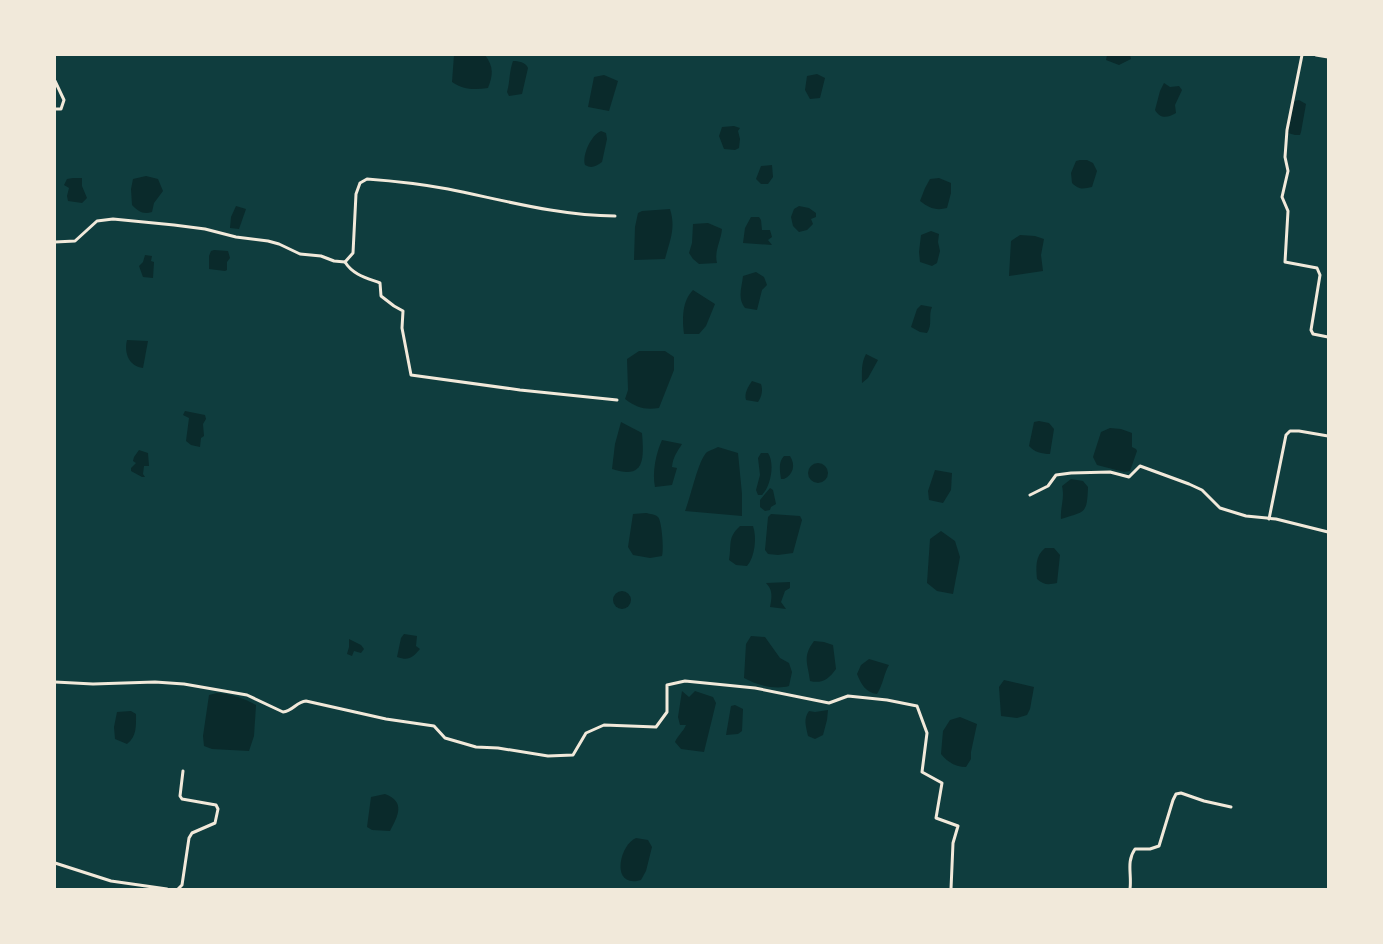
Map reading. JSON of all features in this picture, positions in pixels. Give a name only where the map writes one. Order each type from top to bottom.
[{"type":"street","points":[[1302,55],[1287,130],[1285,157],[1288,171],[1282,197],[1288,211],[1285,262],[1317,268],[1320,275],[1311,330],[1313,334],[1328,337]]},
{"type":"street","points":[[1316,55],[1328,56]]},
{"type":"street","points":[[55,81],[64,100],[61,108],[55,109]]},
{"type":"street","points":[[345,262],[353,253],[356,194],[360,183],[367,179],[446,189],[565,212],[615,216]]},
{"type":"street","points":[[55,242],[75,241],[97,221],[113,219],[174,225],[268,241],[300,254],[322,256],[334,261],[345,262],[350,269],[359,275],[380,284],[380,296],[403,311],[402,328],[411,375],[520,390],[618,400]]},
{"type":"street","points":[[1269,519],[1286,435],[1290,431],[1299,431],[1328,436]]},
{"type":"street","points":[[1030,495],[1048,486],[1056,475],[1110,472],[1129,477],[1140,466],[1202,490],[1220,508],[1246,516],[1328,532]]},
{"type":"street","points":[[55,682],[93,684],[155,682],[184,684],[247,695],[283,712],[288,712],[299,702],[306,701],[386,719],[434,726],[445,738],[476,747],[498,748],[548,756],[573,755],[586,733],[604,725],[656,727],[668,712],[667,686],[685,680],[755,688],[829,703],[848,696],[887,700],[917,706],[927,733],[922,772],[942,783],[936,818],[958,826],[953,843],[951,889]]},
{"type":"street","points":[[178,889],[182,885],[189,838],[192,833],[215,823],[218,809],[216,805],[187,800],[180,796],[183,771]]},
{"type":"street","points":[[1130,889],[1129,858],[1135,850],[1159,846],[1176,794],[1181,793],[1204,801],[1231,807]]},
{"type":"street","points":[[55,863],[111,881],[167,889]]},
{"type":"water","points":[[454,55],[485,55],[492,71],[488,88],[469,89],[460,87],[452,82]]},
{"type":"water","points":[[1107,55],[1130,55],[1131,59],[1119,65],[1106,60]]},
{"type":"water","points":[[513,61],[524,63],[528,68],[522,94],[509,96],[507,92]]},
{"type":"water","points":[[817,74],[825,78],[820,98],[810,99],[805,90],[807,76]]},
{"type":"water","points":[[604,75],[618,81],[609,111],[588,107],[594,77]]},
{"type":"water","points":[[1164,83],[1170,87],[1179,86],[1182,90],[1175,105],[1176,113],[1167,117],[1159,115],[1155,110]]},
{"type":"water","points":[[1299,100],[1306,104],[1300,135],[1295,135],[1288,133],[1294,101]]},
{"type":"water","points":[[734,126],[740,128],[738,131],[740,139],[739,148],[735,150],[724,149],[719,136],[722,127]]},
{"type":"water","points":[[601,131],[606,133],[607,139],[602,162],[594,166],[587,166],[584,161],[586,151],[597,133]]},
{"type":"water","points":[[1087,160],[1093,163],[1097,171],[1092,187],[1081,188],[1072,183],[1071,173],[1076,161]]},
{"type":"water","points":[[772,165],[773,177],[768,184],[761,184],[756,179],[761,166]]},
{"type":"water","points":[[146,176],[158,179],[163,191],[154,203],[152,212],[143,213],[132,205],[131,189],[133,179]]},
{"type":"water","points":[[82,178],[82,186],[87,198],[82,203],[68,201],[69,188],[64,185],[67,179]]},
{"type":"water","points":[[939,178],[951,183],[951,193],[947,208],[936,209],[920,201],[930,179]]},
{"type":"water","points":[[236,206],[246,209],[239,229],[230,228],[231,217]]},
{"type":"water","points":[[799,206],[809,208],[816,213],[816,217],[811,219],[813,224],[807,230],[799,232],[793,226],[791,217],[794,209]]},
{"type":"water","points":[[670,209],[672,228],[665,259],[634,260],[635,227],[638,213]]},
{"type":"water","points":[[751,217],[759,217],[762,230],[770,230],[772,237],[768,240],[772,245],[743,243],[745,228]]},
{"type":"water","points":[[708,223],[722,229],[716,254],[717,263],[699,264],[689,253],[692,243],[693,224]]},
{"type":"water","points":[[931,231],[939,234],[940,251],[937,263],[932,266],[920,262],[919,252],[921,235]]},
{"type":"water","points":[[1020,235],[1044,239],[1041,255],[1043,271],[1009,276],[1011,241]]},
{"type":"water","points":[[211,251],[228,251],[230,258],[227,262],[227,270],[209,269],[209,256]]},
{"type":"water","points":[[145,255],[152,256],[151,261],[154,262],[153,278],[143,277],[139,266],[143,262]]},
{"type":"water","points":[[756,272],[764,277],[767,285],[762,290],[757,310],[745,308],[741,300],[743,276]]},
{"type":"water","points":[[693,290],[715,304],[706,326],[699,334],[684,334],[685,305],[689,294]]},
{"type":"water","points":[[921,305],[932,307],[930,326],[927,333],[920,332],[911,327],[917,309]]},
{"type":"water","points":[[127,340],[148,341],[143,368],[138,367],[128,358]]},
{"type":"water","points":[[639,351],[665,351],[674,357],[674,370],[659,408],[641,408],[625,399],[628,390],[627,359]]},
{"type":"water","points":[[866,354],[878,360],[868,378],[862,383],[862,371]]},
{"type":"water","points":[[752,381],[761,384],[762,393],[758,402],[746,400],[746,392]]},
{"type":"water","points":[[185,411],[205,415],[206,419],[203,424],[204,436],[201,438],[200,447],[191,445],[186,441],[189,418],[183,415]]},
{"type":"water","points":[[621,422],[642,433],[642,459],[637,469],[631,472],[612,469],[615,444]]},
{"type":"water","points":[[1034,422],[1049,423],[1054,429],[1050,454],[1038,452],[1029,446]]},
{"type":"water","points":[[1110,428],[1132,433],[1132,447],[1137,451],[1130,471],[1124,472],[1097,465],[1093,457],[1101,432]]},
{"type":"water","points":[[662,440],[682,444],[673,460],[672,467],[677,468],[672,485],[655,487],[655,463]]},
{"type":"water","points":[[718,447],[738,453],[742,516],[685,511],[704,456],[707,452]]},
{"type":"water","points":[[139,450],[148,453],[149,466],[144,466],[143,474],[145,477],[131,471],[131,468],[136,463],[133,461],[134,457]]},
{"type":"water","points":[[761,453],[768,453],[772,468],[768,486],[762,495],[758,495],[756,490],[760,475],[758,458]]},
{"type":"water","points":[[784,456],[790,456],[793,469],[790,475],[781,479],[780,464]]},
{"type":"water","points":[[818,463],[825,466],[828,473],[825,480],[818,483],[811,480],[808,473],[811,466]]},
{"type":"water","points":[[935,470],[952,473],[951,490],[943,503],[929,500],[928,491]]},
{"type":"water","points":[[1071,479],[1083,481],[1088,487],[1087,503],[1080,513],[1061,519],[1062,486]]},
{"type":"water","points":[[770,488],[773,490],[776,504],[770,510],[765,511],[760,507],[760,500]]},
{"type":"water","points":[[646,513],[658,517],[661,524],[662,556],[650,558],[633,555],[628,547],[633,514]]},
{"type":"water","points":[[771,514],[800,516],[802,520],[793,553],[768,554],[765,550],[768,517]]},
{"type":"water","points":[[740,526],[753,526],[754,531],[753,552],[747,566],[736,565],[729,560],[733,534]]},
{"type":"water","points":[[941,531],[955,541],[960,557],[953,594],[937,591],[927,583],[930,539]]},
{"type":"water","points":[[1045,548],[1054,548],[1060,555],[1057,583],[1046,584],[1037,579],[1036,566],[1038,558]]},
{"type":"water","points":[[790,582],[790,588],[785,591],[781,602],[786,609],[770,607],[770,588],[766,583]]},
{"type":"water","points":[[622,591],[628,594],[631,600],[628,606],[622,609],[616,606],[613,600],[616,594]]},
{"type":"water","points":[[404,634],[417,636],[416,646],[420,649],[407,659],[397,657],[401,638]]},
{"type":"water","points":[[751,636],[765,637],[780,658],[789,663],[792,672],[789,686],[766,686],[744,678],[746,644]]},
{"type":"water","points":[[349,639],[361,645],[364,649],[361,653],[354,651],[352,656],[347,654]]},
{"type":"water","points":[[814,641],[833,645],[836,669],[831,676],[818,682],[810,681],[807,660],[808,651]]},
{"type":"water","points":[[869,659],[889,665],[877,694],[870,692],[864,687],[857,674],[861,665]]},
{"type":"water","points":[[1004,680],[1034,687],[1027,715],[1017,718],[1001,716],[999,687]]},
{"type":"water","points":[[682,691],[689,697],[695,691],[713,697],[716,703],[704,752],[681,749],[675,742],[686,725],[680,725],[678,717]]},
{"type":"water","points":[[217,693],[228,694],[256,705],[254,736],[249,751],[212,749],[204,746],[203,736],[209,695]]},
{"type":"water","points":[[735,705],[743,709],[742,731],[738,734],[726,735],[731,706]]},
{"type":"water","points":[[828,710],[823,735],[815,739],[808,736],[806,720],[809,711]]},
{"type":"water","points":[[131,711],[136,714],[136,727],[133,738],[127,744],[115,739],[114,727],[117,712]]},
{"type":"water","points":[[960,717],[977,724],[971,759],[966,767],[952,764],[941,754],[943,731],[950,720]]},
{"type":"water","points":[[385,794],[392,797],[398,805],[396,820],[390,831],[372,830],[367,827],[371,797]]},
{"type":"water","points":[[636,838],[648,840],[652,847],[646,871],[641,880],[631,881],[621,873],[620,865],[625,849]]}]
